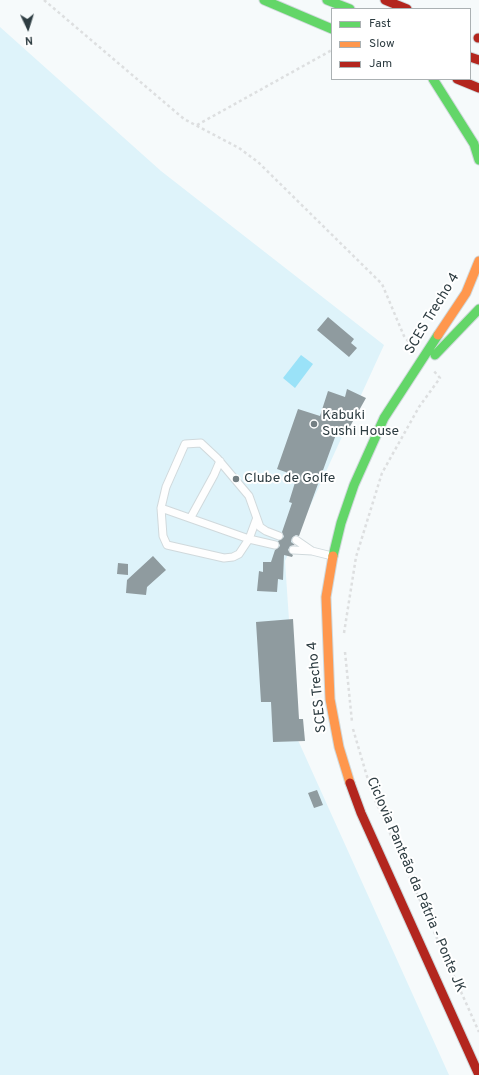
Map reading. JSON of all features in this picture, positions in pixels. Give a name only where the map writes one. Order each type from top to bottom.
[{"type":"main road","points":[[264,0],[331,29]]},
{"type":"main road","points":[[327,0],[347,8]]},
{"type":"main road","points":[[385,0],[405,8]]},
{"type":"main road","points":[[434,80],[474,144],[479,160]]},
{"type":"main road","points":[[459,80],[479,88]]},
{"type":"main road","name":"SCES Trecho 4","points":[[479,261],[466,292],[425,361],[409,381],[384,418],[370,448],[354,485],[333,556],[326,597],[330,699],[339,747],[361,813],[479,1075]]},
{"type":"main road","name":"SCES Trecho 4","points":[[425,361],[479,310]]},
{"type":"lane","points":[[256,520],[249,539],[239,554],[233,557],[224,558],[171,547],[164,541],[161,508],[166,487],[185,444],[200,442],[220,461],[249,496],[256,520],[260,526],[266,531],[279,536]]},
{"type":"lane","points":[[191,517],[220,461]]},
{"type":"lane","points":[[161,508],[191,517],[249,539],[275,545]]},
{"type":"lane","points":[[296,540],[312,551]]},
{"type":"lane","points":[[293,550],[312,551],[333,556]]},
{"type":"path","points":[[44,0],[184,119],[239,148],[258,162],[382,284],[404,336],[440,378],[419,407],[382,473],[356,557],[344,635]]},
{"type":"path","points":[[197,126],[331,51]]},
{"type":"path","name":"Ciclovia Panteão da Pátria - Ponte JK","points":[[345,650],[352,726],[372,794],[479,1032]]},
{"type":"shaded area","points":[[0,27],[161,171],[384,345],[285,561],[297,738],[449,1075],[0,1075]]},
{"type":"water","points":[[301,355],[313,364],[295,388],[283,378]]},
{"type":"building","points":[[328,317],[354,339],[351,343],[357,348],[349,357],[317,330]]},
{"type":"building","points":[[347,389],[366,398],[348,430],[345,429],[344,431],[338,429],[299,536],[296,535],[292,538],[291,542],[295,545],[290,546],[288,550],[293,555],[292,557],[284,555],[283,580],[278,579],[277,592],[257,591],[259,571],[263,572],[263,562],[271,562],[275,550],[280,546],[278,541],[284,537],[282,532],[292,503],[289,502],[297,476],[277,469],[298,409],[320,416],[328,391],[345,397]]},
{"type":"building","points":[[153,556],[166,570],[147,587],[146,595],[126,593],[127,580]]},
{"type":"building","points":[[118,563],[128,564],[128,575],[117,574]]},
{"type":"building","points":[[293,619],[299,719],[303,719],[305,741],[273,742],[271,702],[261,702],[256,622]]},
{"type":"building","points":[[317,790],[323,805],[314,808],[308,793]]},
{"type":"traffic: fast","points":[[264,0],[331,29]]},
{"type":"traffic: fast","points":[[327,0],[347,8]]},
{"type":"traffic: fast","points":[[434,80],[474,144],[479,160]]},
{"type":"traffic: fast","points":[[435,355],[479,309]]},
{"type":"traffic: fast","points":[[333,556],[341,523],[354,485],[384,418],[438,335]]},
{"type":"traffic: slow","points":[[438,335],[466,293],[479,261]]},
{"type":"traffic: slow","points":[[333,556],[326,597],[330,699],[339,747],[350,783]]},
{"type":"traffic: jam","points":[[385,0],[405,8]]},
{"type":"traffic: jam","points":[[471,57],[479,60]]},
{"type":"traffic: jam","points":[[459,80],[479,88]]},
{"type":"traffic: jam","points":[[350,783],[361,813],[479,1075]]},
{"type":"place","name":"Kabuki Sushi House","points":[[314,424]]},
{"type":"place","name":"Clube de Golfe","points":[[236,479]]}]
